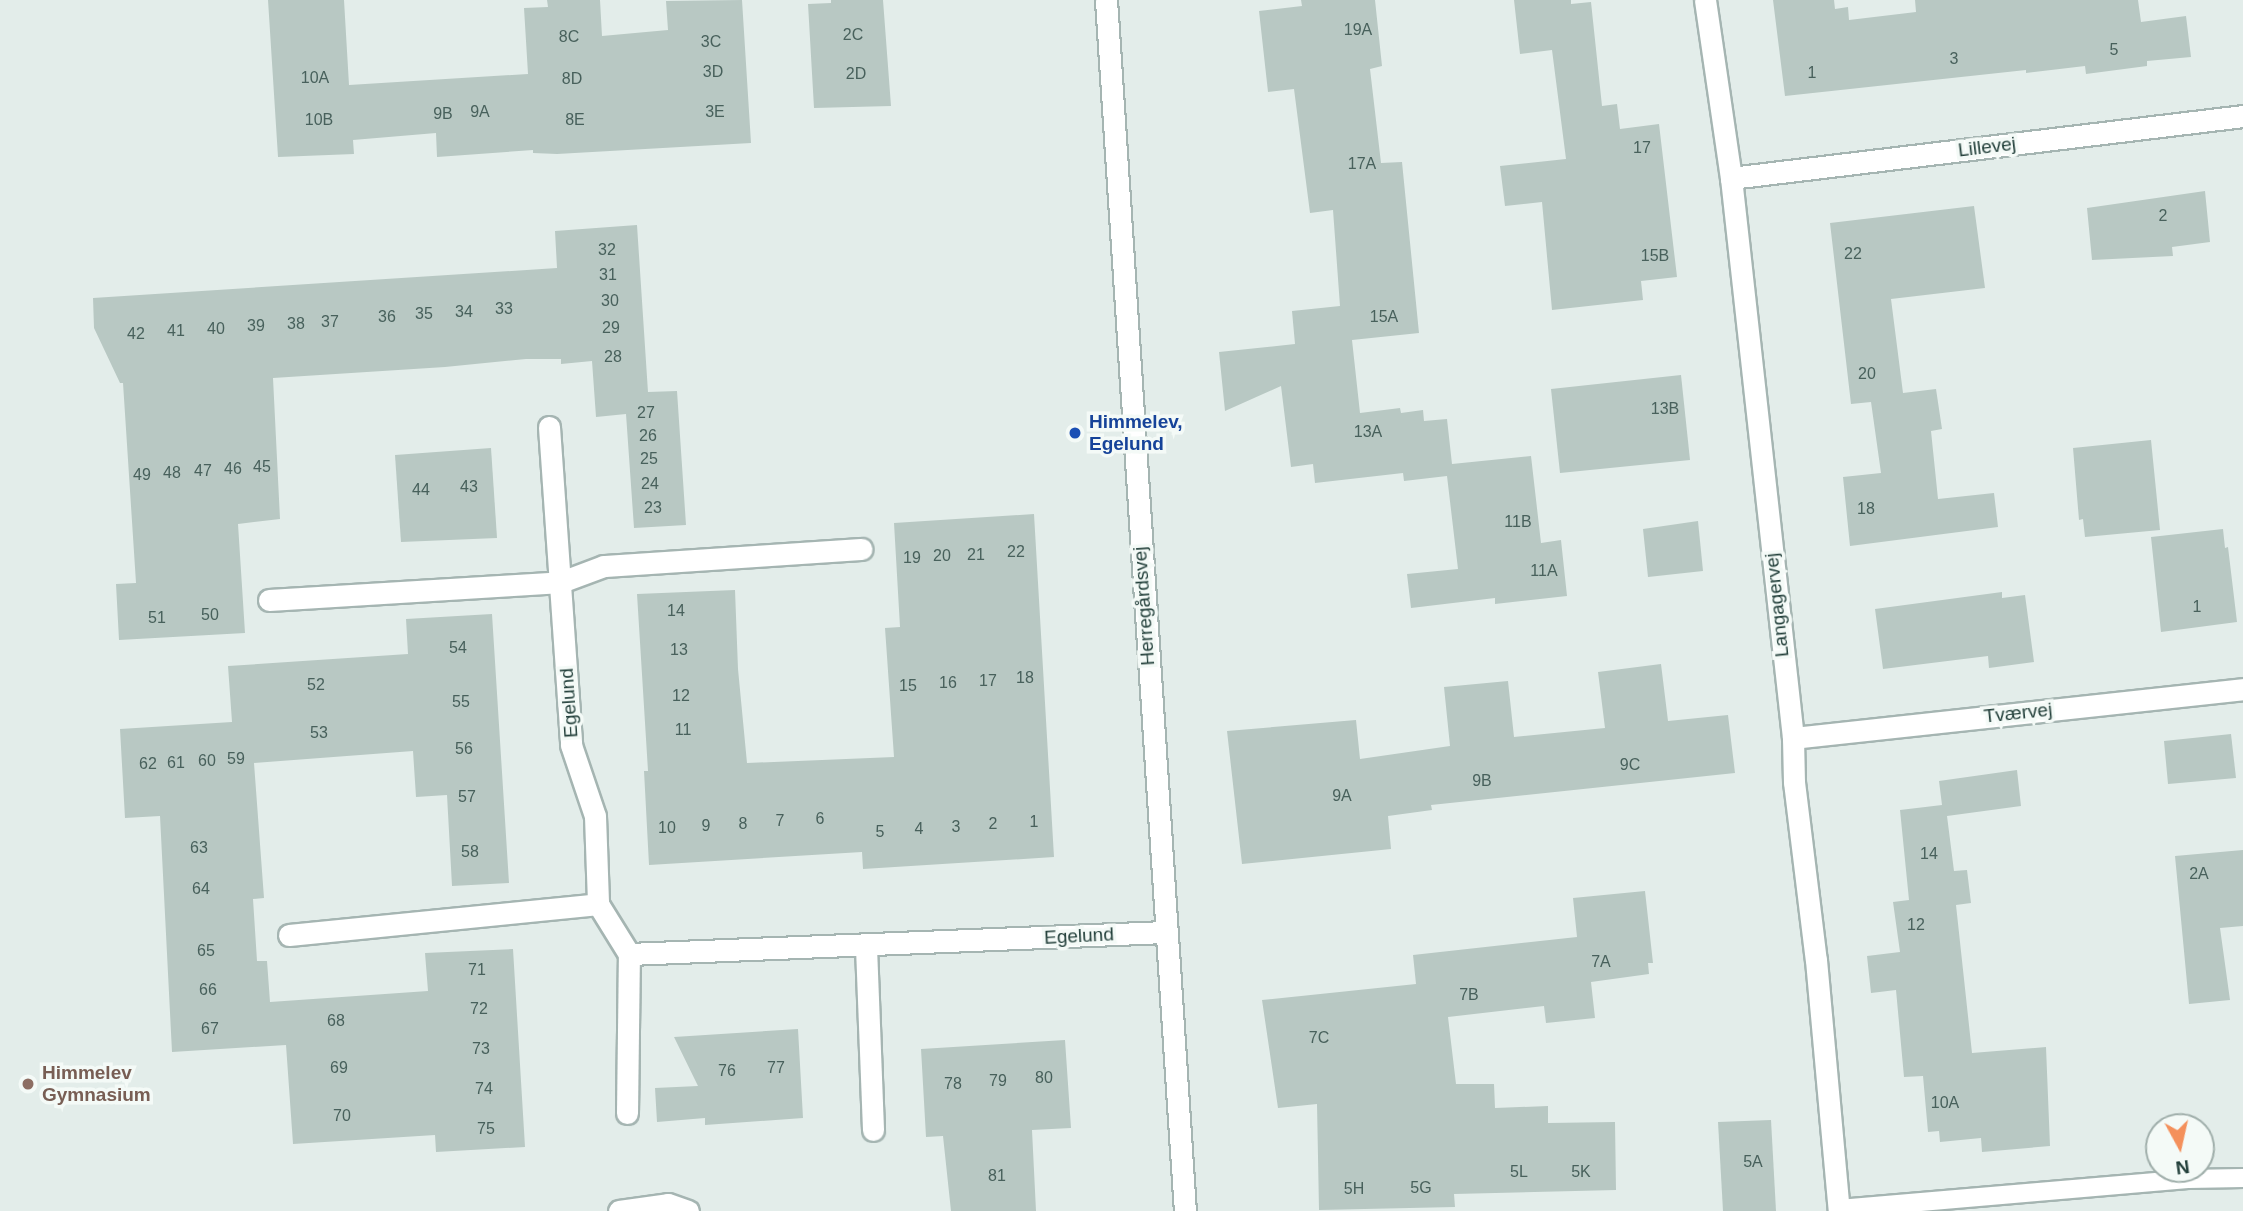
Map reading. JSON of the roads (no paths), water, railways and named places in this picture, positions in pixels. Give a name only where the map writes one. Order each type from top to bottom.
[{"type":"street","name":"Herregårdsvej","points":[[1106,0],[1185,1211]]},
{"type":"street","name":"Langagervej","points":[[1705,0],[1731,178],[1793,738],[1794,782],[1816,960],[1839,1210]]},
{"type":"street","name":"Lillevej","points":[[1731,178],[2243,116]]},
{"type":"street","name":"Egelund","points":[[549,427],[571,745],[595,816],[598,904],[629,954],[866,947],[1166,932]]},
{"type":"street","points":[[269,600],[561,582],[604,566],[861,550]]},
{"type":"street","name":"Tværvej","points":[[1793,738],[2243,689]]},
{"type":"street","points":[[289,935],[598,904]]},
{"type":"street","points":[[866,947],[873,1130]]},
{"type":"street","points":[[627,1114],[629,954]]},
{"type":"street","points":[[623,1211],[668,1204],[688,1211]]},
{"type":"lane","points":[[1839,1210],[2188,1179],[2243,1178]]},
{"type":"place","name":"Himmelev, Egelund","points":[[1075,433]]},
{"type":"place","name":"Himmelev Gymnasium","points":[[28,1084]]}]
